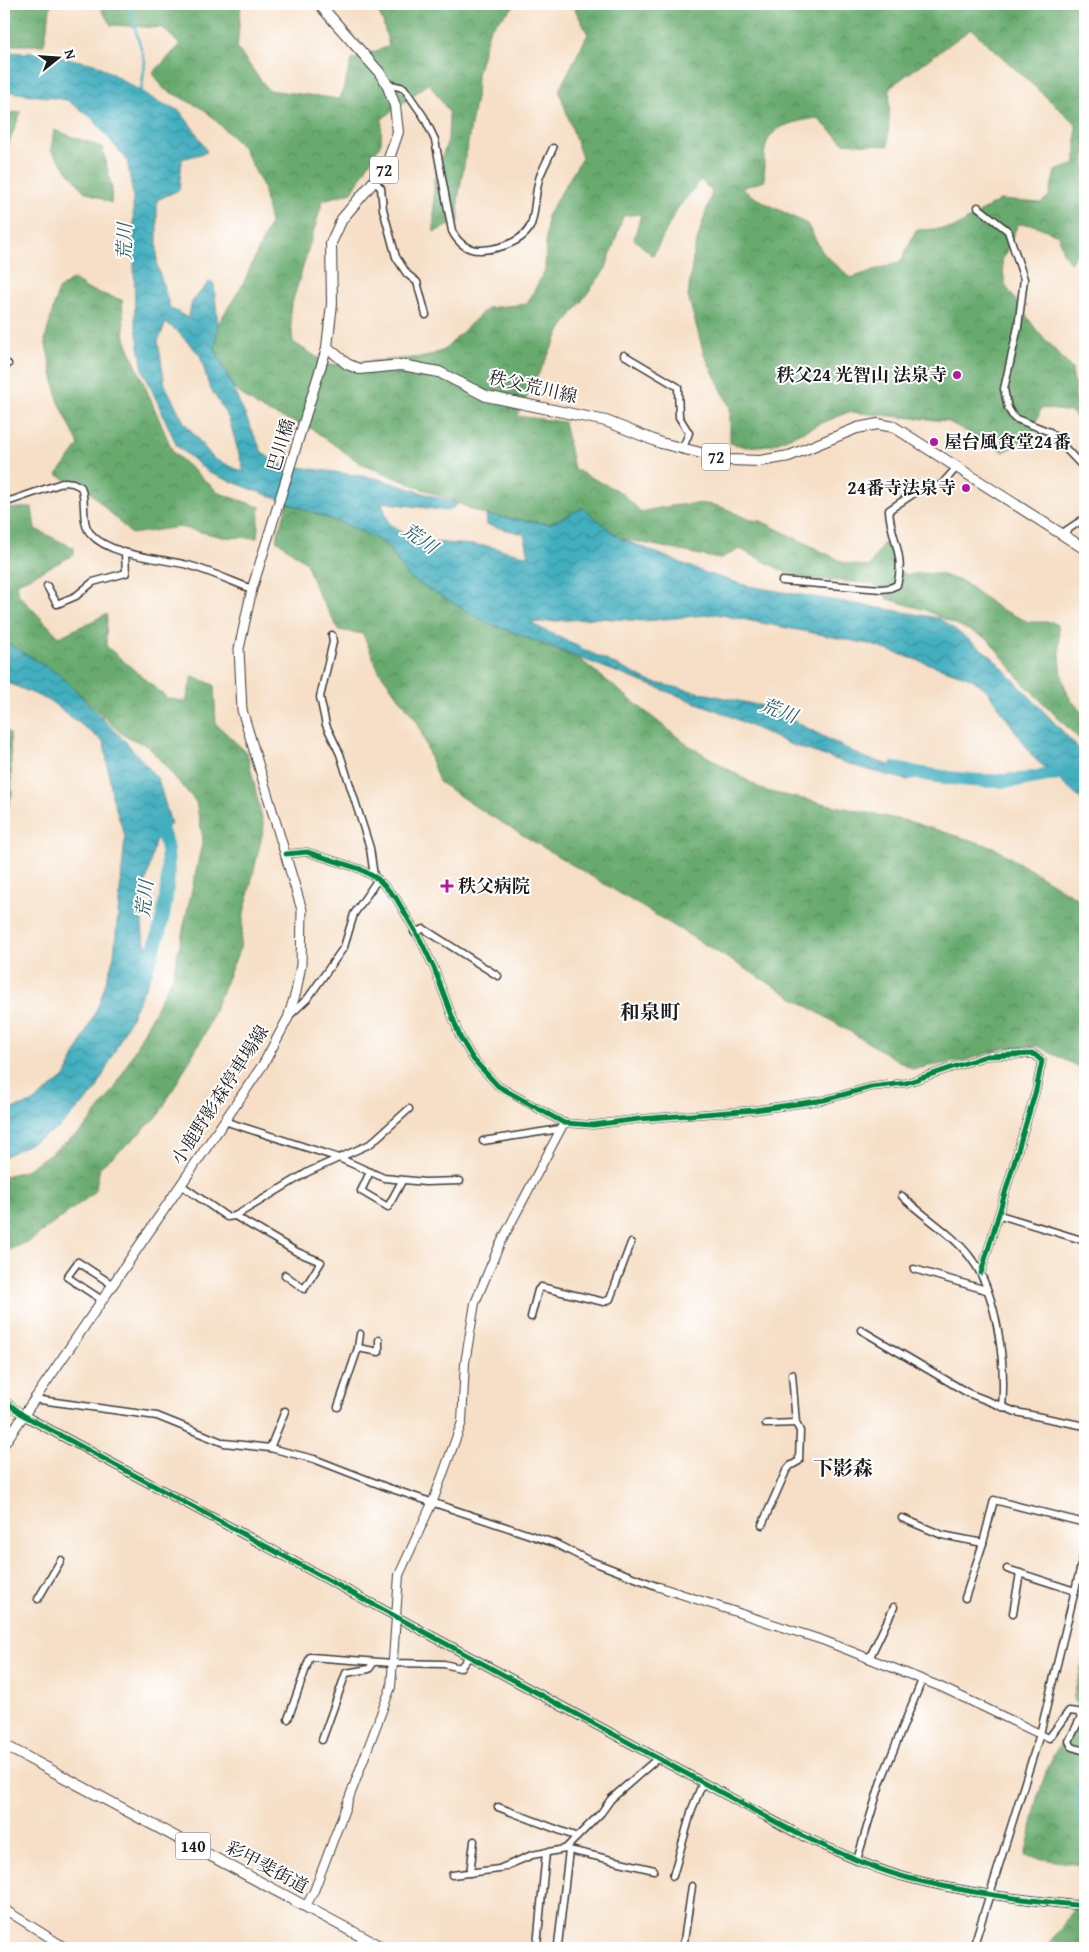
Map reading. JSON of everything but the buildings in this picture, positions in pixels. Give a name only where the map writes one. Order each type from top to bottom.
[{"type":"main road","name":"72","points":[[319,4],[387,84],[395,106],[398,132],[386,166],[342,219],[331,243],[332,304],[326,352]]},
{"type":"main road","name":"秩父荒川線","points":[[326,352],[359,369],[402,365],[439,372],[486,396],[606,421],[682,450],[730,460],[760,461],[788,456],[857,428],[878,424],[894,427],[958,466],[1085,549]]},
{"type":"main road","name":"巴川橋","points":[[268,542],[326,352]]},
{"type":"main road","name":"小鹿野影森停車場線","points":[[4,1444],[264,1064],[288,1018],[301,965],[302,910],[242,710],[239,649],[252,589],[268,542]]},
{"type":"main road","name":"彩甲斐街道","points":[[4,1745],[383,1948]]},
{"type":"street","points":[[387,84],[404,88],[428,125],[435,140],[452,231],[456,239],[464,246],[476,250],[491,249],[510,244],[523,236],[532,224],[540,177],[553,148]]},
{"type":"street","points":[[374,181],[381,188],[383,209],[396,257],[407,274],[417,282],[426,315]]},
{"type":"street","points":[[978,207],[1008,231],[1024,279],[1018,326],[1004,389],[1008,408],[1014,418],[1050,432],[1085,469]]},
{"type":"street","points":[[624,354],[678,387],[679,417],[689,434],[682,450]]},
{"type":"street","points":[[782,581],[881,589],[890,588],[896,584],[901,572],[896,537],[889,519],[889,510],[916,492],[941,485],[958,466]]},
{"type":"street","points":[[4,497],[10,501],[65,482],[73,482],[81,487],[84,494],[86,527],[91,535],[125,553],[189,565],[252,589]]},
{"type":"street","points":[[1061,534],[1085,518]]},
{"type":"street","points":[[47,586],[57,604],[76,596],[93,582],[126,573],[125,553]]},
{"type":"street","points":[[288,1018],[308,998],[344,947],[354,914],[376,878],[370,848],[340,754],[326,725],[320,696],[333,642],[332,635]]},
{"type":"street","points":[[286,854],[307,852],[360,869],[376,878],[396,898],[434,968],[460,1037],[474,1059],[498,1086],[562,1126]]},
{"type":"street","points":[[414,932],[424,929],[498,976]]},
{"type":"street","points":[[483,1141],[562,1126],[593,1125],[639,1118],[755,1110],[824,1100],[871,1087],[906,1083],[986,1056],[1034,1054],[1042,1061],[1000,1215],[981,1273]]},
{"type":"street","points":[[236,1216],[308,1172],[370,1144],[410,1109]]},
{"type":"street","points":[[224,1121],[339,1158],[384,1178],[402,1181],[460,1181]]},
{"type":"street","points":[[306,1906],[314,1891],[391,1688],[399,1575],[433,1501],[462,1422],[465,1363],[475,1303],[499,1246],[562,1126]]},
{"type":"street","points":[[370,1172],[361,1191],[388,1207],[402,1181]]},
{"type":"street","points":[[181,1185],[227,1216],[236,1216],[297,1252],[321,1262],[304,1289],[284,1275]]},
{"type":"street","points":[[902,1196],[962,1248],[981,1273],[1002,1351],[1002,1407]]},
{"type":"street","points":[[1000,1215],[1085,1241]]},
{"type":"street","points":[[531,1317],[538,1290],[541,1287],[604,1302],[610,1299],[631,1244]]},
{"type":"street","points":[[102,1300],[67,1277],[78,1262],[113,1285]]},
{"type":"street","points":[[914,1269],[986,1290]]},
{"type":"street","points":[[860,1330],[968,1393],[1002,1407],[1085,1426]]},
{"type":"street","points":[[338,1406],[358,1348],[360,1334]]},
{"type":"street","points":[[358,1348],[379,1352],[379,1340]]},
{"type":"street","points":[[762,1525],[786,1471],[790,1466],[799,1461],[800,1431],[796,1423],[792,1374]]},
{"type":"street","points":[[33,1399],[157,1416],[224,1443],[270,1448],[314,1459],[386,1487],[433,1501],[470,1516],[554,1543],[588,1560],[659,1587],[735,1610],[869,1659],[922,1680],[1049,1738],[1069,1711],[1078,1712],[1080,1717],[1069,1741],[1072,1747],[1085,1751]]},
{"type":"street","points":[[4,1400],[23,1414],[798,1834],[857,1860],[908,1878],[988,1894],[1085,1906]]},
{"type":"street","points":[[270,1448],[285,1411]]},
{"type":"street","points":[[766,1424],[796,1423]]},
{"type":"street","points":[[965,1598],[994,1500],[1085,1523]]},
{"type":"street","points":[[902,1518],[942,1535],[983,1542]]},
{"type":"street","points":[[973,1948],[988,1894],[1040,1734],[1085,1549]]},
{"type":"street","points":[[38,1600],[61,1560]]},
{"type":"street","points":[[1007,1569],[1075,1591]]},
{"type":"street","points":[[1013,1613],[1020,1573]]},
{"type":"street","points":[[869,1659],[894,1607]]},
{"type":"street","points":[[288,1719],[310,1657],[393,1663],[444,1664],[460,1668],[469,1657]]},
{"type":"street","points":[[322,1740],[346,1673],[369,1669],[374,1662]]},
{"type":"street","points":[[857,1860],[881,1781],[922,1680]]},
{"type":"street","points":[[558,1945],[567,1849],[577,1836],[601,1813],[611,1799],[658,1758]]},
{"type":"street","points":[[672,1876],[692,1809],[703,1782]]},
{"type":"street","points":[[498,1807],[577,1836]]},
{"type":"street","points":[[470,1873],[474,1841]]},
{"type":"street","points":[[452,1875],[499,1869],[532,1855],[567,1849],[654,1870]]},
{"type":"street","points":[[537,1946],[546,1852]]},
{"type":"street","points":[[683,1948],[692,1886]]},
{"type":"street","points":[[4,1909],[66,1948]]},
{"type":"green space","points":[[4,4],[51,4],[44,45],[4,45]]},
{"type":"green space","points":[[98,4],[241,4],[237,48],[268,90],[340,99],[352,60],[389,46],[383,22],[374,4],[517,4],[490,28],[477,74],[476,97],[458,199],[459,221],[434,232],[434,179],[448,140],[449,112],[429,83],[382,119],[381,143],[352,192],[323,200],[290,310],[293,342],[329,365],[425,357],[444,350],[487,308],[527,304],[545,270],[547,216],[582,158],[559,90],[588,34],[572,4],[1085,4],[1085,241],[1070,263],[1063,252],[1058,235],[1034,225],[1018,224],[1002,261],[1005,285],[1035,328],[1072,369],[1077,407],[1085,407],[1085,428],[1072,412],[1041,408],[1031,437],[1004,452],[947,421],[848,412],[771,445],[746,447],[730,443],[730,407],[704,354],[688,296],[694,251],[712,192],[701,180],[677,209],[653,256],[634,239],[641,214],[623,216],[606,268],[562,328],[517,416],[564,422],[574,469],[622,493],[641,512],[690,504],[718,506],[749,519],[761,521],[845,563],[869,567],[883,544],[890,542],[895,570],[908,575],[920,573],[940,574],[964,582],[998,608],[1029,622],[1052,622],[1058,626],[1062,674],[1067,692],[1071,700],[1085,714],[1085,745],[1024,684],[988,639],[925,610],[888,599],[873,584],[795,577],[740,549],[719,559],[620,538],[583,508],[550,524],[486,515],[360,463],[312,429],[263,410],[234,389],[215,349],[218,324],[243,284],[270,224],[263,186],[243,148],[205,110],[164,89],[153,73],[180,45],[163,28],[111,25]],"holes":[[[971,29],[1076,124],[1076,164],[1055,171],[1049,196],[1041,203],[1000,200],[954,228],[916,230],[901,261],[851,278],[823,253],[807,224],[754,197],[741,188],[765,181],[764,165],[767,142],[772,134],[789,124],[817,118],[844,143],[888,146],[890,87]]]},
{"type":"green space","points":[[21,112],[8,145],[4,147],[4,113]]},
{"type":"green space","points":[[54,130],[102,147],[112,188],[111,203],[84,191],[51,150]]},
{"type":"green space","points":[[73,279],[87,289],[122,300],[125,339],[173,452],[219,493],[260,507],[257,538],[223,537],[179,527],[131,534],[88,490],[57,475],[79,445],[58,400],[45,340],[58,290]]},
{"type":"green space","points":[[288,503],[354,528],[386,544],[410,578],[486,622],[581,660],[685,743],[765,791],[911,822],[993,847],[1085,903],[1085,1070],[1037,1046],[1006,1048],[963,1061],[912,1069],[476,807],[439,782],[418,723],[379,671],[363,634],[339,630],[317,592],[306,562],[276,540]]},
{"type":"green space","points":[[32,507],[35,529],[74,548],[74,555],[16,584],[19,595],[59,637],[107,614],[106,646],[167,698],[186,702],[192,676],[214,685],[216,724],[247,753],[264,827],[244,913],[240,948],[204,1035],[158,1116],[100,1167],[95,1192],[30,1241],[4,1252],[4,1176],[25,1171],[83,1130],[114,1090],[173,975],[203,839],[196,802],[148,746],[123,735],[61,676],[4,641],[4,509]]},
{"type":"green space","points":[[4,728],[10,734],[12,794],[4,820]]},
{"type":"green space","points":[[1085,1650],[1085,1767],[1079,1794],[1082,1815],[1085,1820],[1085,1948],[1049,1948],[1054,1937],[1070,1916],[1076,1902],[1081,1880],[1080,1865],[1025,1856],[1042,1784],[1049,1766],[1057,1749],[1067,1736],[1080,1726],[1084,1714],[1073,1700]]},
{"type":"water","points":[[4,52],[38,53],[96,64],[155,100],[180,111],[195,131],[207,152],[182,159],[179,190],[157,200],[157,265],[170,308],[188,318],[192,302],[209,282],[214,284],[218,324],[215,349],[262,452],[277,464],[376,478],[458,504],[448,511],[382,502],[389,524],[417,541],[487,546],[529,556],[524,534],[487,525],[486,515],[550,524],[583,508],[620,538],[706,573],[748,586],[939,618],[991,656],[1085,755],[1085,803],[1034,758],[987,690],[971,678],[869,644],[716,614],[645,621],[597,618],[530,623],[651,682],[767,707],[863,757],[924,776],[907,780],[861,768],[789,744],[723,713],[486,622],[410,578],[386,544],[354,528],[209,473],[177,446],[143,370],[135,321],[133,195],[127,160],[91,117],[67,100],[4,91]],"holes":[[[166,323],[176,330],[200,355],[209,386],[229,419],[244,472],[214,459],[184,422],[165,385],[158,341]]]},
{"type":"water","points":[[4,641],[61,676],[125,741],[158,779],[171,824],[155,841],[141,907],[143,935],[153,971],[95,1092],[59,1128],[4,1157],[4,1111],[32,1103],[65,1077],[99,1004],[114,956],[125,837],[112,796],[104,742],[50,701],[4,681]]},
{"type":"waterway","points":[[128,4],[145,62],[141,94]]},
{"type":"waterway","name":"荒川","points":[[894,769],[956,779],[986,781],[1017,780],[1061,773],[1078,775],[1085,779]]},
{"type":"waterway","name":"荒川","points":[[142,977],[159,931],[166,899],[168,866],[166,846],[157,816]]},
{"type":"waterway","points":[[1085,1776],[1076,1791],[1080,1819],[1085,1832]]},
{"type":"cycle path","points":[[286,854],[307,852],[360,869],[378,879],[396,898],[421,941],[434,968],[460,1037],[473,1059],[498,1086],[564,1123],[593,1125],[639,1119],[755,1110],[824,1100],[871,1087],[906,1083],[986,1056],[1034,1054],[1042,1061],[1036,1090],[981,1273]]},
{"type":"cycle path","points":[[4,1400],[23,1415],[798,1834],[866,1864],[908,1878],[973,1892],[1085,1906]]},
{"type":"place","name":"秩父24 光智山 法泉寺","points":[[957,375]]},
{"type":"place","name":"屋台風食堂24番","points":[[934,442]]},
{"type":"place","name":"24番寺法泉寺","points":[[966,488]]},
{"type":"place","name":"秩父病院","points":[[447,886]]},
{"type":"district","name":"和泉町","points":[[650,1012]]},
{"type":"district","name":"下影森","points":[[843,1468]]}]
